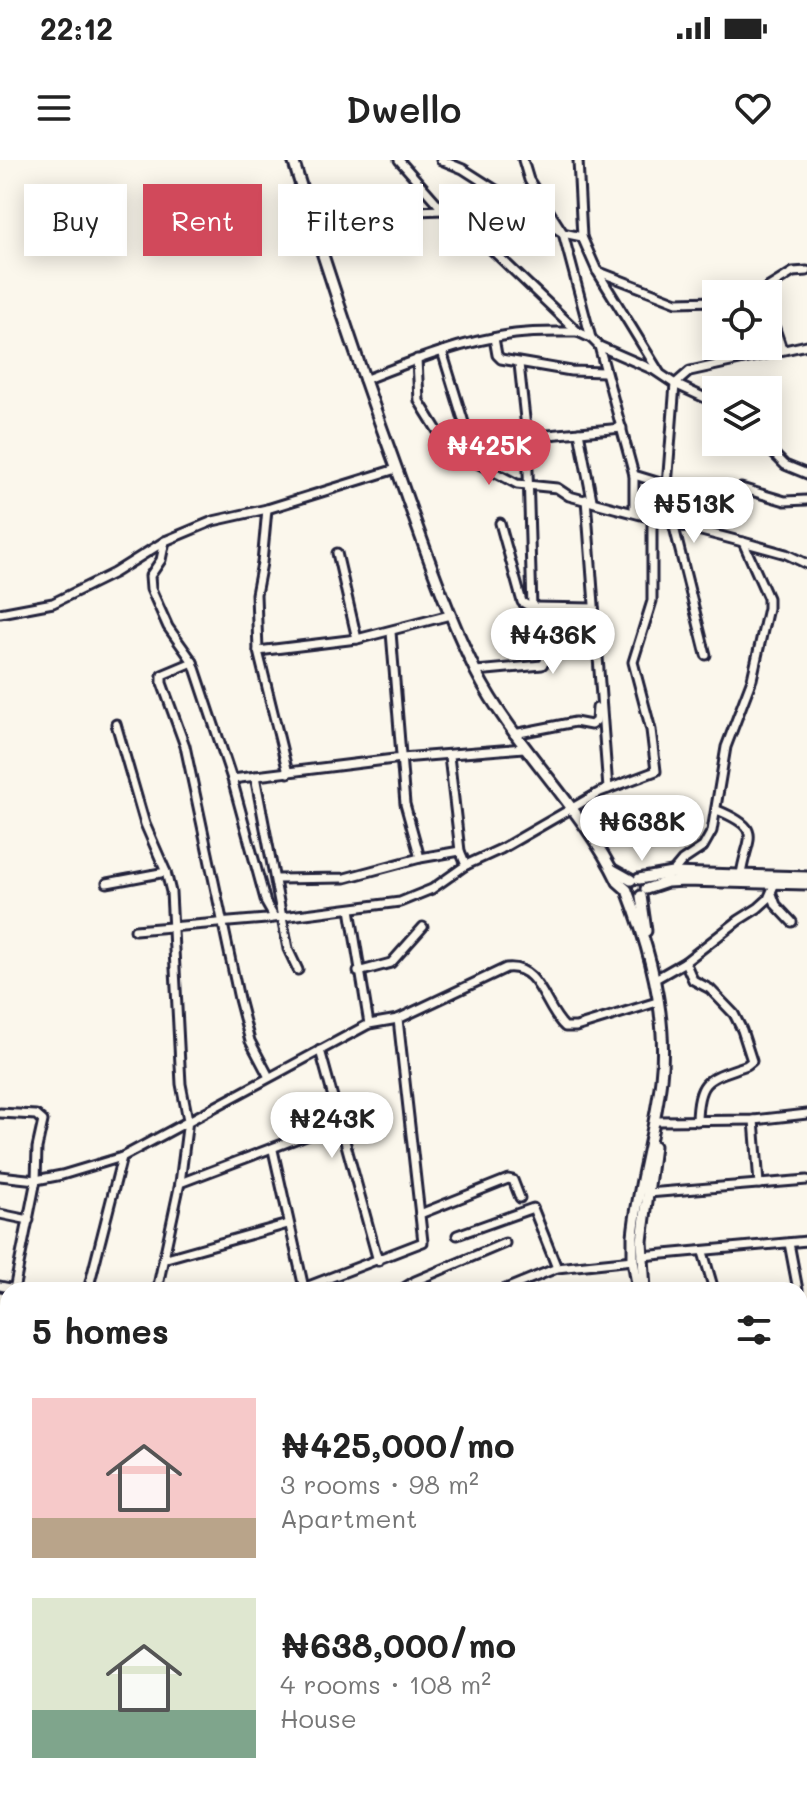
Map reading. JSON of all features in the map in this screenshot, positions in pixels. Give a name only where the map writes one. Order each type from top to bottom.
[{"type":"main road","points":[[293,160],[300,184]]},
{"type":"main road","points":[[323,256],[396,469],[450,615],[476,671],[498,713],[572,807],[618,882],[631,886],[645,884],[643,893],[666,1031],[666,1079],[657,1121],[638,1258],[643,1282]]},
{"type":"main road","points":[[631,886],[672,873],[807,877]]},
{"type":"main road","points":[[631,886],[634,897],[667,882],[807,884]]},
{"type":"main road","points":[[631,886],[657,1002],[662,1040],[661,1077],[635,1217],[638,1282]]},
{"type":"street","points":[[399,160],[439,205]]},
{"type":"street","points":[[441,160],[463,169],[563,233],[582,237]]},
{"type":"street","points":[[523,160],[529,180],[563,233],[591,338]]},
{"type":"street","points":[[578,160],[582,237],[597,271],[661,375]]},
{"type":"street","points":[[498,256],[578,332],[599,346],[702,397]]},
{"type":"street","points":[[597,271],[677,302],[702,301]]},
{"type":"street","points":[[780,280],[793,272],[807,271]]},
{"type":"street","points":[[364,380],[417,359],[494,338],[536,332],[578,332]]},
{"type":"street","points":[[494,338],[498,357],[519,364],[605,372]]},
{"type":"street","points":[[782,349],[807,345]]},
{"type":"street","points":[[599,346],[634,475],[634,511]]},
{"type":"street","points":[[442,351],[465,426],[469,452]]},
{"type":"street","points":[[417,359],[419,401],[445,443],[469,452],[479,464],[501,477],[517,484],[557,488],[569,496],[786,554],[807,564]]},
{"type":"street","points":[[667,486],[675,384],[690,371],[736,360]]},
{"type":"street","points":[[476,671],[542,665],[546,661],[532,608],[527,437],[519,364]]},
{"type":"street","points":[[527,437],[622,428]]},
{"type":"street","points":[[579,432],[589,499],[599,691],[608,789]]},
{"type":"street","points":[[776,456],[785,465],[807,474]]},
{"type":"street","points":[[0,613],[53,603],[114,573],[165,541],[213,521],[267,509],[396,469]]},
{"type":"street","points":[[634,475],[693,493],[717,494]]},
{"type":"street","points":[[741,488],[785,501],[807,500]]},
{"type":"street","points":[[267,509],[256,594],[258,651],[288,773]]},
{"type":"street","points":[[135,930],[225,923],[400,902],[432,889],[466,865],[501,849],[572,807],[656,771],[651,730],[633,662],[652,601],[652,517]]},
{"type":"street","points":[[500,523],[522,602],[532,608],[594,608]]},
{"type":"street","points":[[673,523],[706,655]]},
{"type":"street","points":[[165,541],[161,560],[150,576],[151,589],[168,627],[193,662],[232,779],[264,895],[279,917]]},
{"type":"street","points":[[672,873],[682,861],[703,847],[712,831],[726,747],[752,679],[769,603],[743,542]]},
{"type":"street","points":[[337,553],[357,639]]},
{"type":"street","points":[[258,651],[357,639],[450,615]]},
{"type":"street","points":[[391,632],[405,804],[420,858]]},
{"type":"street","points":[[193,662],[162,675],[161,680],[185,746],[250,1041],[269,1077]]},
{"type":"street","points":[[514,734],[575,722],[591,725],[596,721],[599,691]]},
{"type":"street","points":[[116,724],[145,824],[166,872],[171,892],[181,1084],[188,1120],[180,1183],[159,1282]]},
{"type":"street","points":[[232,779],[402,758],[524,748]]},
{"type":"street","points":[[449,756],[460,851],[466,865]]},
{"type":"street","points":[[255,776],[276,879],[279,917],[298,970]]},
{"type":"street","points":[[717,810],[733,817],[750,834],[751,843],[741,875]]},
{"type":"street","points":[[276,879],[345,878],[460,851]]},
{"type":"street","points":[[107,883],[166,872]]},
{"type":"street","points":[[657,978],[685,962],[758,908],[772,894],[775,883]]},
{"type":"street","points":[[772,894],[776,905],[792,922]]},
{"type":"street","points":[[350,909],[369,1024]]},
{"type":"street","points":[[358,972],[391,963],[423,927]]},
{"type":"street","points":[[685,962],[693,980],[710,989],[734,1014],[752,1061],[704,1084],[698,1094],[697,1121]]},
{"type":"street","points":[[0,1176],[36,1180],[122,1157],[369,1024],[398,1019],[510,967],[530,973],[565,1027],[576,1027],[657,1002]]},
{"type":"street","points":[[320,1282],[423,1242],[398,1019]]},
{"type":"street","points":[[320,1050],[378,1261]]},
{"type":"street","points":[[0,1113],[36,1115],[43,1121],[37,1148],[36,1180],[16,1282]]},
{"type":"street","points":[[657,1121],[754,1120],[807,1114]]},
{"type":"street","points":[[754,1120],[759,1184]]},
{"type":"street","points":[[180,1183],[338,1123]]},
{"type":"street","points":[[273,1150],[300,1282]]},
{"type":"street","points":[[90,1282],[122,1157]]},
{"type":"street","points":[[420,1214],[508,1179],[513,1180],[520,1198]]},
{"type":"street","points":[[648,1193],[807,1180]]},
{"type":"street","points":[[457,1235],[535,1208],[557,1268]]},
{"type":"street","points":[[0,1214],[29,1220]]},
{"type":"street","points":[[163,1259],[288,1224]]},
{"type":"street","points":[[523,1282],[557,1268],[807,1241]]},
{"type":"street","points":[[413,1282],[505,1243]]},
{"type":"street","points":[[789,1243],[796,1282]]},
{"type":"street","points":[[703,1252],[712,1282]]}]
